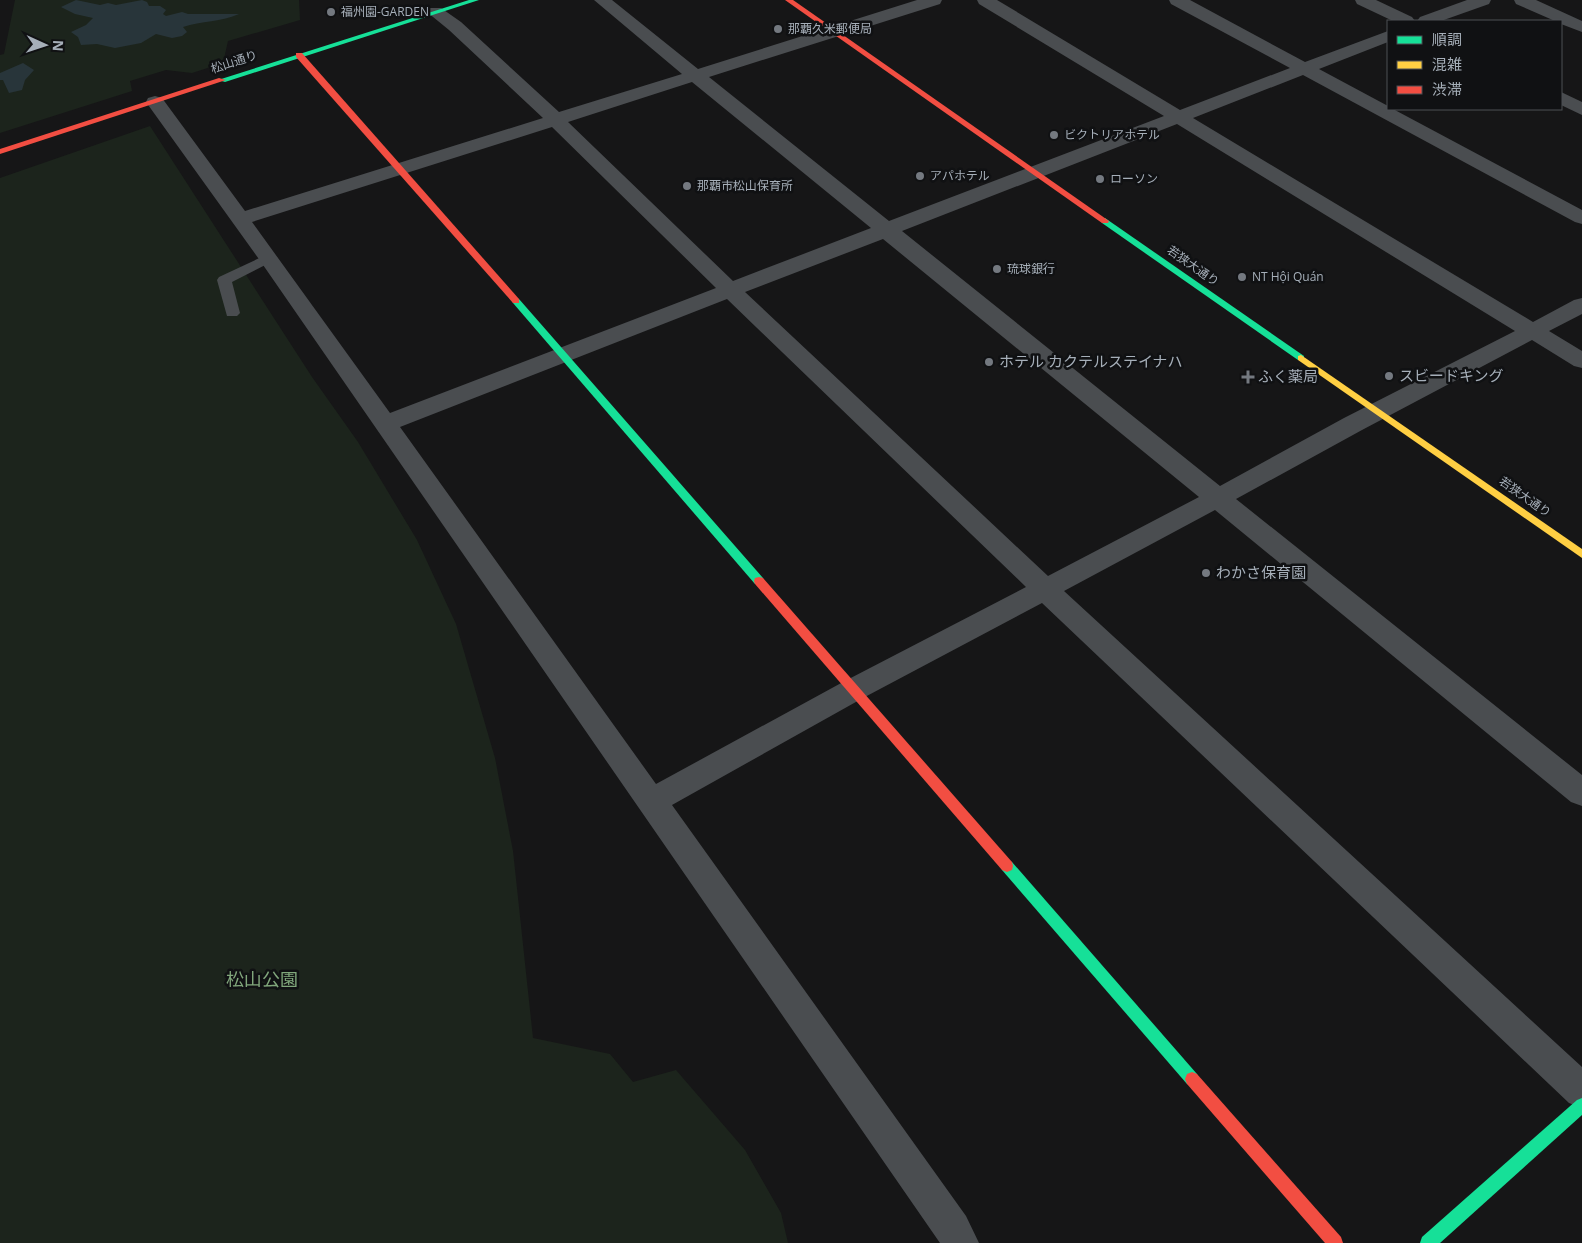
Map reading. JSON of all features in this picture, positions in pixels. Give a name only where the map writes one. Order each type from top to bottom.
[{"type":"street","name":"松山通り","points":[[0,152],[476,0]]},
{"type":"street","points":[[602,0],[1582,793]]},
{"type":"street","name":"若狭大通り","points":[[788,0],[1582,554]]},
{"type":"street","points":[[241,219],[934,0]]},
{"type":"street","points":[[985,0],[1582,361]]},
{"type":"street","points":[[1177,0],[1582,218]]},
{"type":"street","points":[[1363,0],[1404,20]]},
{"type":"street","points":[[1429,20],[1483,0]]},
{"type":"street","points":[[1522,0],[1582,27]]},
{"type":"street","points":[[435,12],[455,26],[556,120],[729,289],[1046,590],[1582,1091]]},
{"type":"street","points":[[384,424],[729,289],[1387,36]]},
{"type":"street","points":[[299,55],[402,169],[1335,1243]]},
{"type":"street","points":[[1562,99],[1582,109]]},
{"type":"street","points":[[155,102],[241,219],[960,1243]]},
{"type":"street","points":[[651,802],[854,690],[1582,305]]},
{"type":"street","points":[[1428,1243],[1582,1105]]},
{"type":"lane","points":[[232,313],[224,280],[268,258]]},
{"type":"green space","points":[[15,0],[299,0],[300,20],[228,41],[223,63],[192,73],[166,70],[130,81],[132,91],[0,133],[0,55],[4,54]]},
{"type":"green space","name":"松山公園","points":[[150,126],[312,377],[358,442],[417,540],[456,624],[495,758],[513,851],[533,1038],[610,1054],[633,1082],[676,1070],[745,1150],[781,1213],[788,1243],[0,1243],[0,178]]},
{"type":"shaded area","points":[[76,0],[100,5],[108,3],[116,5],[142,0],[147,2],[149,6],[160,6],[166,10],[163,14],[166,16],[182,12],[188,14],[239,14],[226,19],[183,27],[187,32],[182,36],[172,38],[156,34],[141,43],[115,48],[97,44],[81,45],[78,37],[71,32],[86,25],[93,18],[75,14],[61,7]]},
{"type":"shaded area","points":[[23,63],[34,70],[25,80],[22,90],[9,93],[3,80],[0,80],[0,73]]},
{"type":"traffic: fast","points":[[222,80],[476,0]]},
{"type":"traffic: fast","points":[[1105,221],[1301,358]]},
{"type":"traffic: fast","points":[[516,301],[759,581]]},
{"type":"traffic: fast","points":[[1007,866],[1192,1079]]},
{"type":"traffic: fast","points":[[1428,1243],[1582,1105]]},
{"type":"traffic: slow","points":[[1301,358],[1582,554]]},
{"type":"traffic: jam","points":[[788,0],[1105,221]]},
{"type":"traffic: jam","points":[[299,55],[516,301]]},
{"type":"traffic: jam","points":[[0,152],[222,80]]},
{"type":"traffic: jam","points":[[759,581],[1007,866]]},
{"type":"traffic: jam","points":[[1192,1079],[1335,1243]]},
{"type":"place","name":"福州園-GARDEN","points":[[331,12]]},
{"type":"place","name":"那覇久米郵便局","points":[[778,29]]},
{"type":"place","name":"ビクトリアホテル","points":[[1054,135]]},
{"type":"place","name":"アパホテル","points":[[920,176]]},
{"type":"place","name":"ローソン","points":[[1100,179]]},
{"type":"place","name":"那覇市松山保育所","points":[[687,186]]},
{"type":"place","name":"琉球銀行","points":[[997,269]]},
{"type":"place","name":"NT Hội Quán","points":[[1242,277]]},
{"type":"place","name":"ホテル カクテルステイナハ","points":[[989,362]]},
{"type":"place","name":"スビードキング","points":[[1389,376]]},
{"type":"place","name":"ふく薬局","points":[[1248,377]]},
{"type":"place","name":"わかさ保育園","points":[[1206,573]]}]
